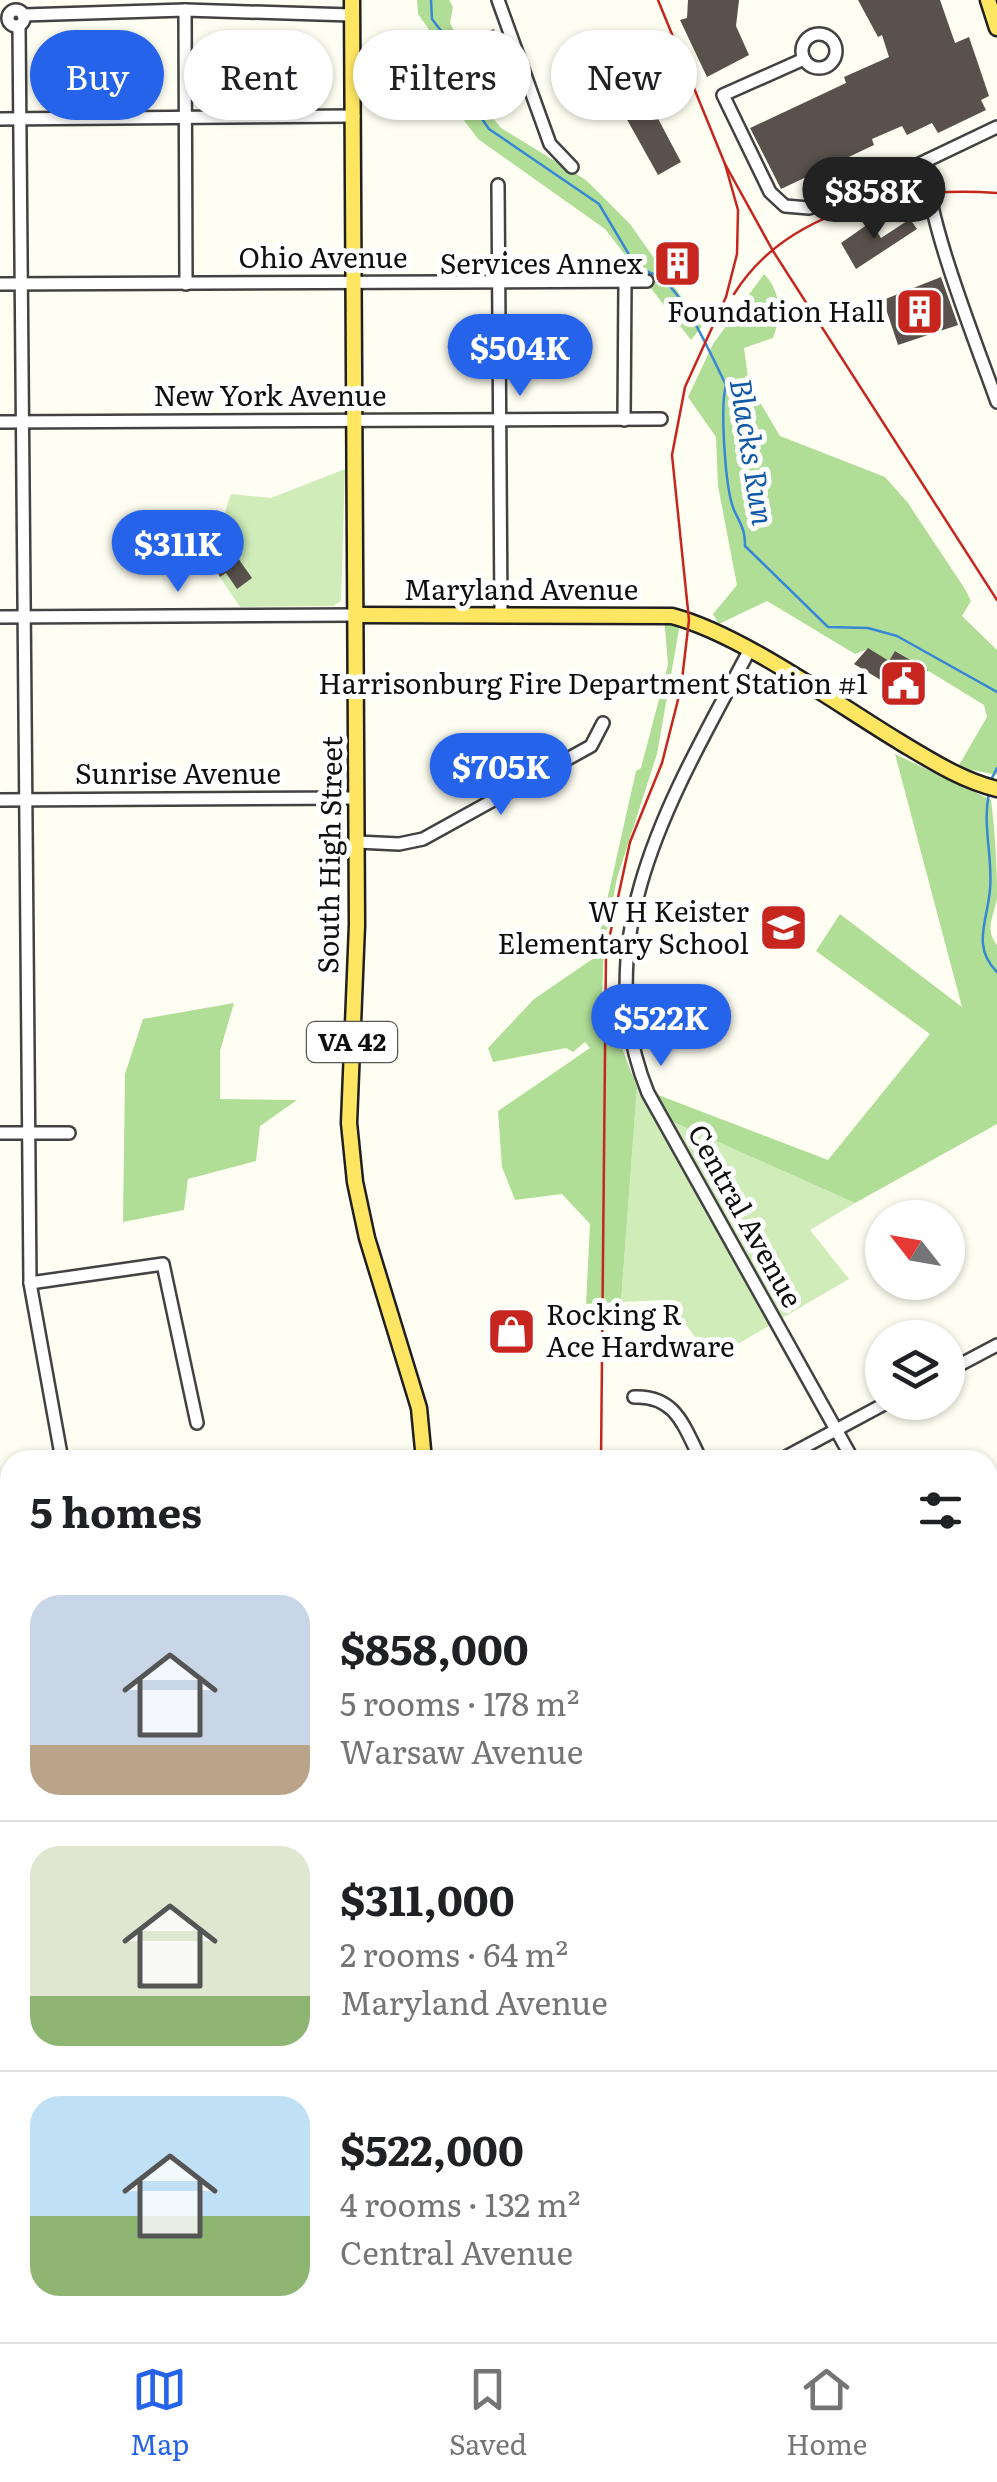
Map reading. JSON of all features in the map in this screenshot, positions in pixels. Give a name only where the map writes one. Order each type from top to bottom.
[{"type":"main road","points":[[988,0],[997,28]]},
{"type":"main road","name":"South High Street","points":[[352,8],[353,62]]},
{"type":"main road","name":"South High Street","points":[[354,120],[357,842],[349,1123],[355,1182],[419,1408],[423,1450]]},
{"type":"main road","name":"Maryland Avenue","points":[[356,615],[672,616],[689,620],[749,651],[951,773],[997,788]]},
{"type":"street","points":[[243,11],[274,0]]},
{"type":"street","points":[[498,0],[550,144],[572,167]]},
{"type":"street","points":[[60,1450],[30,1283],[20,118],[13,16],[352,8]]},
{"type":"street","points":[[185,10],[185,30]]},
{"type":"street","points":[[804,59],[724,95],[770,192],[792,209],[809,208],[997,128]]},
{"type":"street","points":[[0,119],[184,117]]},
{"type":"street","points":[[186,120],[186,284]]},
{"type":"street","points":[[928,160],[925,174],[932,212],[997,402]]},
{"type":"street","points":[[498,185],[501,614]]},
{"type":"street","points":[[624,420],[625,281]]},
{"type":"street","name":"Ohio Avenue","points":[[0,284],[647,281]]},
{"type":"street","name":"New York Avenue","points":[[0,422],[661,420]]},
{"type":"street","name":"Maryland Avenue","points":[[0,616],[356,615]]},
{"type":"street","name":"Central Avenue","points":[[749,651],[676,789],[646,862],[630,946],[627,1018],[631,1045],[648,1093],[847,1450]]},
{"type":"street","points":[[357,842],[399,844],[423,839],[591,746],[603,723]]},
{"type":"street","name":"Sunrise Avenue","points":[[0,800],[356,798]]},
{"type":"street","points":[[0,1133],[70,1133]]},
{"type":"street","points":[[30,1283],[163,1264],[196,1423]]},
{"type":"street","points":[[965,1362],[997,1345]]},
{"type":"street","points":[[634,1397],[648,1396],[668,1404],[696,1450]]},
{"type":"street","points":[[799,1450],[865,1415]]},
{"type":"green space","points":[[417,0],[449,0],[454,30],[429,30],[418,14]]},
{"type":"green space","points":[[464,120],[495,120],[501,128],[586,180],[630,224],[702,326],[691,340],[605,229],[478,139]]},
{"type":"green space","points":[[764,274],[777,297],[778,322],[773,338],[744,348],[749,384],[780,436],[885,477],[908,503],[965,589],[971,601],[962,616],[997,650],[997,775],[958,767],[987,717],[984,705],[896,651],[889,661],[868,649],[855,654],[767,601],[719,624],[713,614],[737,585],[718,486],[716,437],[688,397],[713,344]]},
{"type":"green space","points":[[345,469],[341,601],[333,606],[240,607],[220,577],[226,573],[237,589],[238,557],[242,553],[223,518],[231,494],[271,498]]},
{"type":"green space","points":[[664,616],[681,618],[657,754],[617,878],[604,946],[602,996],[637,1087],[621,1302],[586,1304],[590,1224],[562,1194],[515,1200],[502,1167],[498,1111],[590,1048],[585,1042],[573,1052],[566,1048],[493,1062],[488,1048],[534,999],[594,958],[636,771],[641,768],[668,665]]},
{"type":"green space","points":[[895,754],[991,800],[997,886],[990,928],[997,945],[997,1124],[855,1203],[662,1117],[653,1093],[828,1160],[930,1034],[816,951],[840,914],[962,1007]]},
{"type":"green space","points":[[234,1003],[220,1051],[220,1099],[297,1100],[260,1126],[256,1161],[188,1179],[184,1210],[123,1222],[125,1074],[143,1019]]},
{"type":"green space","points":[[637,1087],[744,1267],[662,1117],[855,1203],[810,1230],[849,1279],[712,1359],[667,1300],[621,1302]]},
{"type":"building","points":[[688,0],[739,0],[736,26],[749,55],[707,77],[697,56],[697,30],[685,30],[680,20],[687,18]]},
{"type":"building","points":[[858,0],[940,0],[955,43],[969,37],[989,96],[981,100],[986,110],[938,133],[932,123],[907,135],[902,126],[872,139],[874,145],[781,189],[750,128],[846,83],[844,77],[889,57],[882,35],[878,37]]},
{"type":"building","points":[[627,120],[659,120],[681,162],[658,175]]},
{"type":"building","points":[[910,219],[917,229],[856,269],[841,243],[871,222],[881,238]]},
{"type":"building","name":"Services Annex","points":[[675,242],[699,273],[681,286],[658,255]]},
{"type":"building","name":"Foundation Hall","points":[[941,277],[958,325],[898,345],[883,300]]},
{"type":"building","points":[[223,518],[242,554],[238,557],[252,578],[237,589],[226,573],[220,577],[203,546],[207,543],[201,534]]},
{"type":"building","name":"Harrisonburg Fire Department Station #1","points":[[868,648],[889,661],[895,651],[928,670],[911,698],[854,664]]},
{"type":"waterway","name":"Blacks Run","points":[[431,0],[432,19],[449,41],[457,83],[489,129],[599,204],[634,263],[662,279],[689,313],[726,385],[726,467],[745,546],[828,627],[868,628],[897,636],[997,692]]},
{"type":"waterway","name":"Blacks Run","points":[[991,780],[997,768]]},
{"type":"waterway","name":"Blacks Run","points":[[989,793],[991,877],[983,942],[989,962],[997,972]]},
{"type":"railway","points":[[658,0],[725,164],[773,251],[997,600]]},
{"type":"railway","points":[[601,1450],[606,953],[630,842],[662,763],[681,688],[689,620],[672,455],[685,387],[726,297],[737,254],[738,210],[725,164]]},
{"type":"railway","points":[[734,294],[757,265],[816,222],[887,199],[997,193]]},
{"type":"place","name":"Services Annex","points":[[678,264]]},
{"type":"place","name":"Foundation Hall","points":[[920,312]]},
{"type":"place","name":"Harrisonburg Fire Department Station #1","points":[[903,684]]},
{"type":"place","name":"W H Keister Elementary School","points":[[784,928]]},
{"type":"place","name":"Rocking R Ace Hardware","points":[[511,1331]]}]
